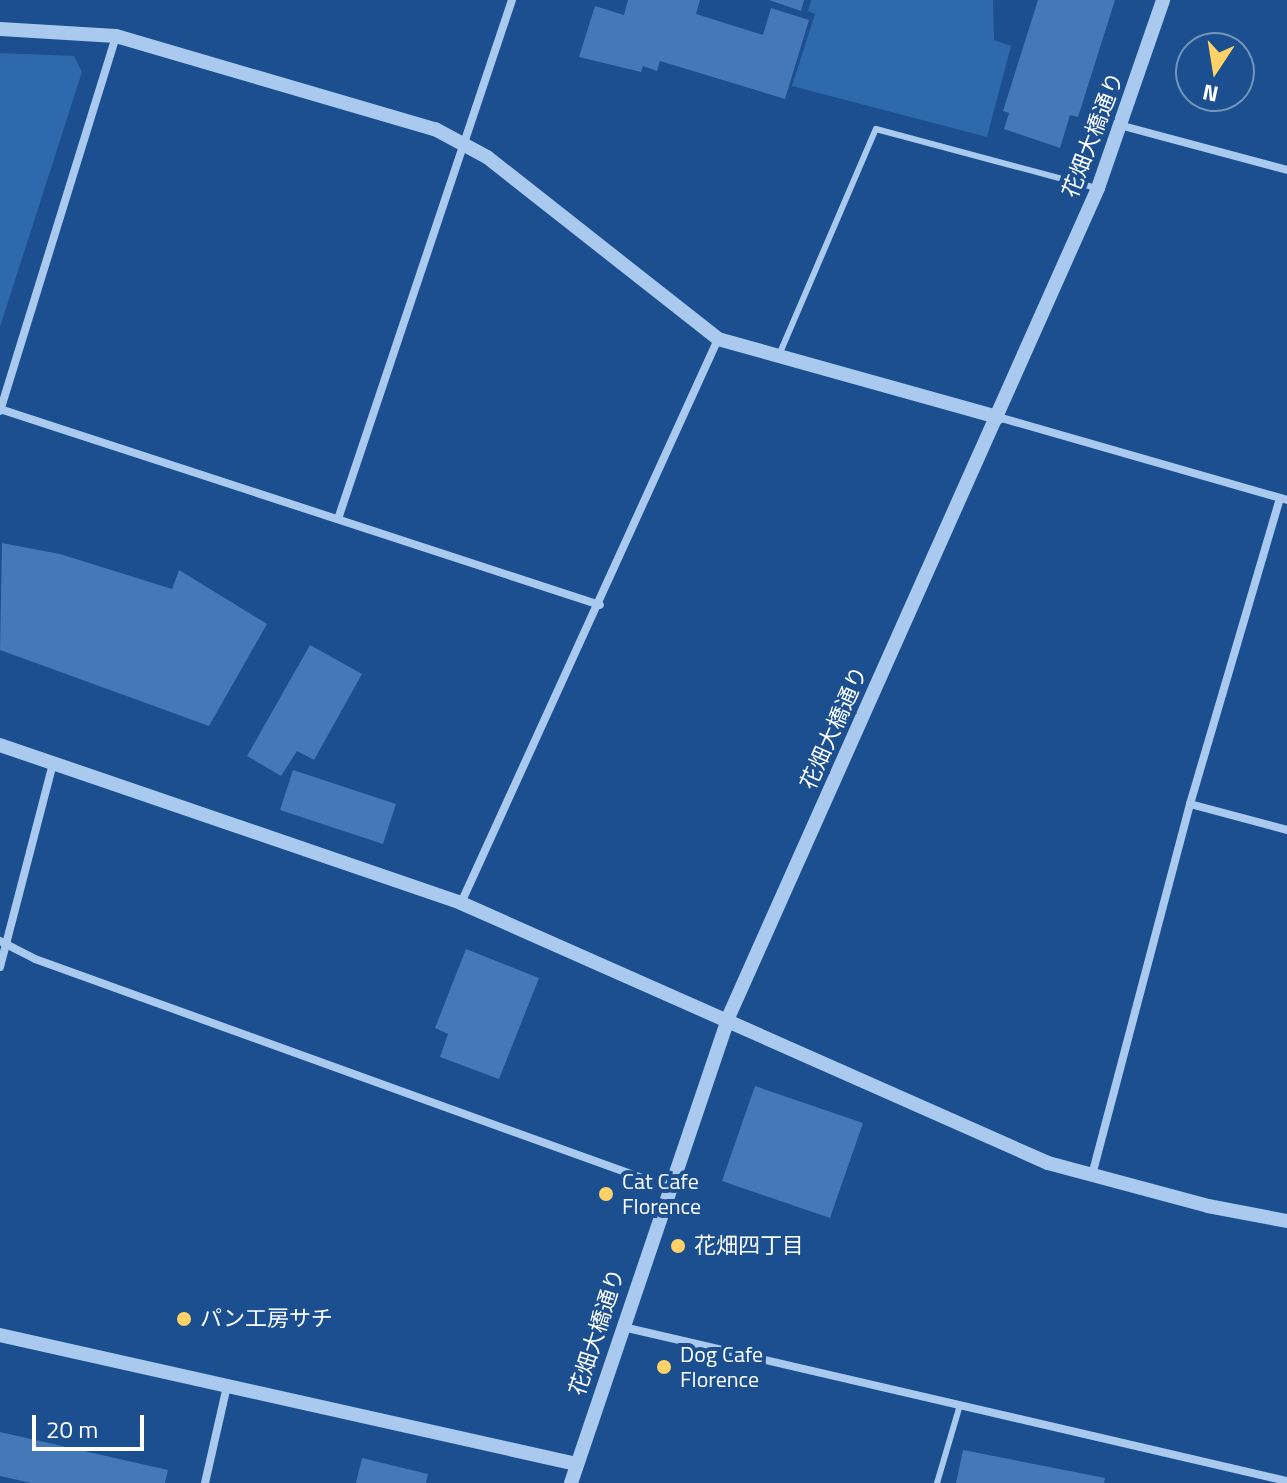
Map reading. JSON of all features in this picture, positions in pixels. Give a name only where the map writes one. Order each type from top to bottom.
[{"type":"street","points":[[338,519],[512,0]]},
{"type":"street","name":"花畑大橋通り","points":[[571,1483],[667,1187],[728,1018],[1098,188],[1123,126],[1163,0]]},
{"type":"street","points":[[0,29],[116,36],[465,141],[718,339],[1284,499],[1190,804],[1092,1175]]},
{"type":"street","points":[[116,36],[0,410],[600,605]]},
{"type":"street","points":[[1123,126],[1287,170]]},
{"type":"street","points":[[461,903],[600,605],[718,339]]},
{"type":"street","points":[[0,745],[461,903],[728,1018],[1002,1145],[1092,1175],[1287,1221]]},
{"type":"street","points":[[0,967],[3,942],[53,763]]},
{"type":"street","points":[[1190,804],[1287,830]]},
{"type":"street","points":[[3,942],[35,959],[667,1187]]},
{"type":"street","points":[[622,1327],[1287,1481]]},
{"type":"street","points":[[0,1335],[576,1464]]},
{"type":"street","points":[[205,1483],[227,1386]]},
{"type":"lane","points":[[778,358],[876,129],[1098,188]]},
{"type":"lane","points":[[937,1483],[960,1405]]},
{"type":"shaded area","points":[[811,0],[993,0],[994,40],[1011,46],[987,137],[792,86],[815,14],[808,11]]},
{"type":"shaded area","points":[[0,53],[74,56],[82,72],[0,327]]},
{"type":"building","points":[[628,0],[700,0],[696,14],[763,35],[771,8],[809,20],[785,99],[660,61],[657,71],[643,66],[641,72],[579,57],[595,6],[624,15]]},
{"type":"building","points":[[769,0],[804,0],[801,11]]},
{"type":"building","points":[[1038,0],[1115,0],[1078,117],[1070,115],[1060,148],[1004,129],[1009,113],[1003,111]]},
{"type":"building","points":[[2,543],[60,554],[172,589],[179,570],[267,624],[209,726],[0,650]]},
{"type":"building","points":[[310,645],[362,674],[314,760],[297,751],[281,776],[247,756]]},
{"type":"building","points":[[293,770],[396,804],[383,844],[280,810]]},
{"type":"building","points":[[466,949],[539,978],[499,1079],[440,1057],[448,1034],[435,1028]]},
{"type":"building","points":[[755,1086],[863,1123],[830,1218],[722,1181]]},
{"type":"building","points":[[0,1432],[168,1470],[165,1483],[31,1483],[0,1476]]},
{"type":"building","points":[[963,1450],[1105,1478],[1104,1483],[956,1483]]},
{"type":"building","points":[[362,1458],[428,1474],[426,1483],[356,1483]]},
{"type":"place","name":"Cat Cafe Florence","points":[[606,1194]]},
{"type":"place","name":"花畑四丁目","points":[[678,1246]]},
{"type":"place","name":"パン工房サチ","points":[[184,1319]]},
{"type":"place","name":"Dog Cafe Florence","points":[[664,1367]]}]
